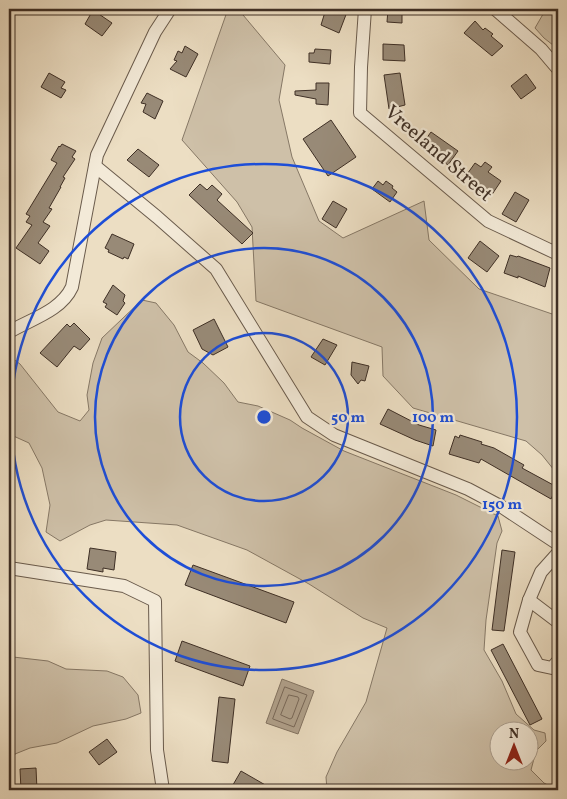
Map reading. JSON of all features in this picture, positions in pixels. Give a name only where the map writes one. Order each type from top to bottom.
[{"type":"street","points":[[9,332],[54,309],[68,296],[72,287],[97,155],[151,41],[170,9]]},
{"type":"street","name":"Vreeland Street","points":[[365,9],[360,112],[488,221],[558,254]]},
{"type":"street","points":[[495,9],[541,49],[558,69]]},
{"type":"street","points":[[95,166],[216,269],[307,417],[334,435],[468,489],[502,507],[558,544]]},
{"type":"street","points":[[558,553],[541,572],[529,600],[520,632],[538,665],[552,668],[558,661]]},
{"type":"street","points":[[9,568],[124,586],[155,600],[158,750],[163,790]]},
{"type":"street","points":[[529,600],[558,622]]},
{"type":"shaded area","points":[[228,9],[238,9],[285,65],[279,100],[292,157],[319,221],[343,238],[424,201],[429,240],[479,289],[558,316],[558,475],[542,455],[526,441],[413,408],[383,376],[382,347],[256,301],[252,227],[237,202],[182,140]]},
{"type":"shaded area","points":[[546,9],[558,9],[558,49],[535,28]]},
{"type":"shaded area","points":[[142,300],[156,303],[174,325],[188,352],[224,383],[238,402],[258,406],[290,420],[344,451],[456,495],[498,516],[502,531],[497,543],[486,620],[484,650],[502,681],[516,714],[525,722],[490,722],[490,772],[533,772],[544,783],[557,790],[327,790],[326,777],[337,752],[366,702],[387,628],[363,618],[309,584],[247,550],[177,525],[106,520],[90,525],[60,541],[46,532],[50,505],[42,468],[29,443],[9,434],[9,356],[20,364],[58,412],[80,421],[89,410],[87,395],[93,363],[102,338]]},
{"type":"shaded area","points":[[9,653],[13,657],[48,661],[66,669],[107,671],[123,677],[138,695],[141,713],[126,719],[93,726],[57,743],[30,748],[15,754],[9,767]]},
{"type":"shaded area","points":[[540,732],[545,733],[546,741],[540,747]]},
{"type":"water","points":[[282,679],[314,691],[298,734],[266,723]]},
{"type":"building","points":[[330,9],[341,9],[347,12],[339,33],[321,25],[325,12],[329,12]]},
{"type":"building","points":[[388,9],[402,9],[402,23],[387,22]]},
{"type":"building","points":[[93,10],[112,23],[102,36],[85,24]]},
{"type":"building","points":[[475,21],[483,30],[485,28],[493,34],[491,36],[503,46],[492,56],[464,33]]},
{"type":"building","points":[[383,44],[404,45],[405,61],[383,60]]},
{"type":"building","points":[[185,46],[198,54],[186,77],[170,69],[177,61],[174,60],[178,51],[182,53]]},
{"type":"building","points":[[315,49],[331,50],[330,64],[309,62],[309,53],[314,53]]},
{"type":"building","points":[[49,73],[65,82],[61,88],[66,90],[61,98],[41,87]]},
{"type":"building","points":[[400,73],[405,105],[389,109],[384,75]]},
{"type":"building","points":[[526,74],[536,88],[521,99],[511,86]]},
{"type":"building","points":[[316,83],[329,83],[328,105],[316,104],[316,99],[295,95],[295,91],[316,90]]},
{"type":"building","points":[[147,93],[163,101],[155,119],[143,112],[146,104],[141,103]]},
{"type":"building","points":[[331,120],[356,157],[328,176],[303,139]]},
{"type":"building","points":[[431,132],[458,151],[448,165],[421,146]]},
{"type":"building","points":[[62,144],[76,151],[72,157],[75,159],[63,177],[65,178],[61,187],[49,208],[52,209],[43,222],[50,226],[38,243],[49,251],[40,264],[16,248],[32,225],[26,222],[30,216],[26,214],[57,163],[51,160]]},
{"type":"building","points":[[138,149],[159,165],[149,177],[127,160]]},
{"type":"building","points":[[485,162],[492,167],[488,172],[501,181],[491,196],[465,177],[475,163],[481,167]]},
{"type":"building","points":[[378,181],[383,185],[386,181],[397,192],[390,202],[372,189]]},
{"type":"building","points":[[200,184],[207,190],[212,185],[222,194],[217,200],[253,233],[242,244],[189,195]]},
{"type":"building","points":[[515,192],[529,200],[516,222],[502,214]]},
{"type":"building","points":[[333,201],[347,209],[336,228],[322,219]]},
{"type":"building","points":[[112,234],[134,244],[128,259],[124,257],[123,259],[108,252],[109,250],[105,248]]},
{"type":"building","points":[[480,241],[499,256],[487,272],[468,258]]},
{"type":"building","points":[[510,255],[518,256],[550,268],[545,287],[518,276],[518,278],[504,273]]},
{"type":"building","points":[[113,285],[125,295],[123,301],[125,303],[117,315],[105,307],[107,304],[103,302]]},
{"type":"building","points":[[214,319],[228,347],[213,355],[202,349],[193,330]]},
{"type":"building","points":[[74,323],[90,339],[80,350],[74,346],[57,367],[40,353],[67,324],[70,327]]},
{"type":"building","points":[[323,339],[337,345],[325,365],[311,357]]},
{"type":"building","points":[[352,362],[369,366],[365,381],[361,380],[358,384],[351,375]]},
{"type":"building","points":[[388,409],[419,425],[436,430],[433,446],[380,424]]},
{"type":"building","points":[[460,435],[494,448],[524,465],[522,468],[557,487],[551,499],[481,459],[479,463],[449,454],[455,436],[459,438]]},
{"type":"building","points":[[90,548],[116,552],[114,570],[103,568],[103,572],[87,569]]},
{"type":"building","points":[[502,550],[515,552],[504,631],[492,630]]},
{"type":"building","points":[[193,565],[294,602],[286,623],[185,585]]},
{"type":"building","points":[[182,641],[250,666],[243,686],[175,661]]},
{"type":"building","points":[[503,644],[542,719],[536,722],[528,722],[491,650]]},
{"type":"building","points":[[219,697],[235,699],[228,763],[212,761]]},
{"type":"building","points":[[107,739],[117,752],[99,765],[89,752]]},
{"type":"building","points":[[36,768],[37,790],[21,790],[20,769]]},
{"type":"building","points":[[241,771],[274,790],[230,790]]}]
